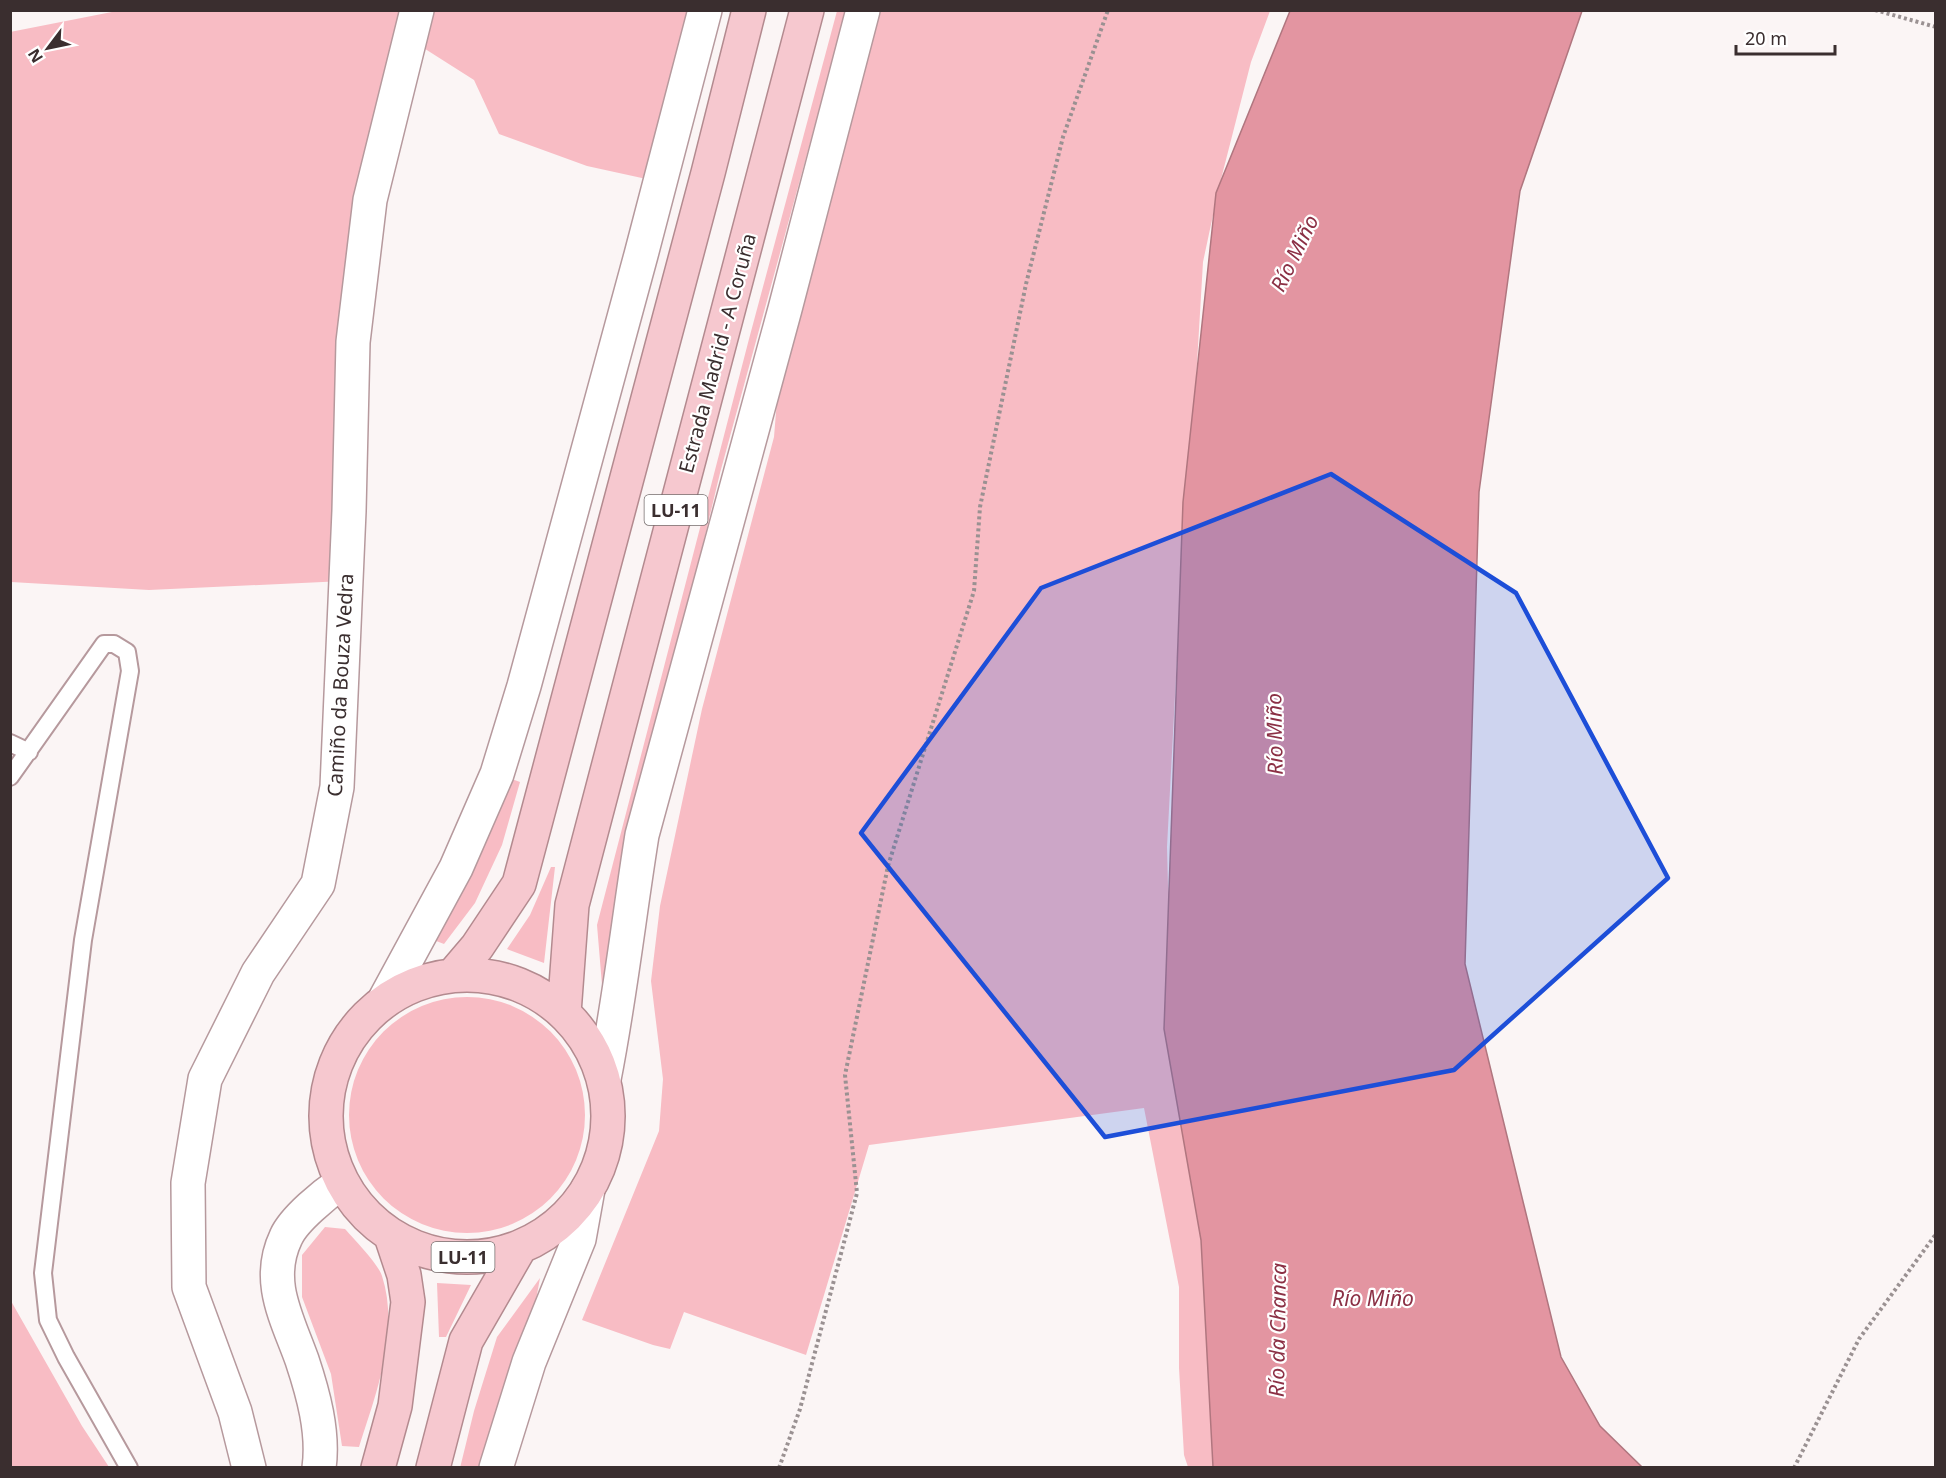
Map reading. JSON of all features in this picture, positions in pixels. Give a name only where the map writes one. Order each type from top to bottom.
[{"type":"highway","name":"LU-11","points":[[454,975],[477,946],[519,884],[702,196],[748,10]]},
{"type":"highway","name":"Estrada Madrid - A Coruña","points":[[564,1013],[572,905],[807,10]]},
{"type":"highway","name":"LU-11","points":[[454,975],[494,977],[503,980],[531,990],[564,1013],[588,1043],[604,1079],[609,1116],[604,1154],[588,1189],[559,1225],[519,1249],[487,1257],[453,1257],[421,1250],[391,1236],[363,1213],[341,1183],[328,1144],[325,1103],[335,1063],[355,1028],[385,999],[418,982],[454,975]]},
{"type":"highway","name":"LU-11","points":[[378,1467],[395,1406],[408,1302],[404,1275],[391,1236]]},
{"type":"highway","name":"LU-11","points":[[433,1467],[466,1341],[519,1249]]},
{"type":"street","name":"Camiño da Bouza Vedra","points":[[249,1467],[235,1412],[189,1287],[188,1183],[205,1079],[258,973],[318,884],[337,787],[349,511],[353,342],[370,200],[417,10]]},
{"type":"street","points":[[385,999],[456,868],[497,774],[524,686],[642,255],[705,10]]},
{"type":"street","points":[[604,1079],[617,1014],[629,913],[642,835],[782,320],[863,10]]},
{"type":"street","points":[[319,1467],[322,1448],[311,1391],[279,1301],[277,1263],[286,1235],[318,1199],[341,1183]]},
{"type":"street","points":[[496,1467],[529,1362],[579,1239],[588,1189]]},
{"type":"lane","points":[[10,777],[104,644],[114,644],[127,652],[130,671],[83,940],[43,1273],[48,1320],[66,1357],[129,1467]]},
{"type":"lane","points":[[10,743],[29,752]]},
{"type":"path","points":[[779,1467],[800,1409],[857,1193],[845,1075],[888,866],[974,591],[980,507],[1026,284],[1063,137],[1108,10]]},
{"type":"path","points":[[1875,10],[1935,27]]},
{"type":"path","points":[[1794,1467],[1859,1339],[1935,1234]]},
{"type":"highlighted area","points":[[1331,474],[1516,593],[1668,878],[1454,1070],[1105,1137],[861,833],[1041,588]]},
{"type":"shaded area","points":[[122,10],[697,11],[651,180],[587,166],[499,134],[474,80],[400,33],[344,581],[149,590],[11,582],[10,32]]},
{"type":"shaded area","points":[[837,11],[846,11],[720,473],[661,719],[610,981],[602,985],[597,925],[749,339]]},
{"type":"shaded area","points":[[871,11],[1270,11],[1251,62],[1219,187],[1203,262],[1189,499],[1179,620],[1167,847],[1168,886],[1190,1044],[1296,1467],[1188,1467],[1184,1455],[1179,1368],[1179,1287],[1144,1108],[869,1145],[806,1355],[684,1312],[670,1349],[582,1320],[659,1131],[663,1079],[651,981],[660,906],[702,709],[774,437],[781,351]]},
{"type":"shaded area","points":[[509,778],[520,782],[502,845],[475,903],[444,944],[431,939]]},
{"type":"shaded area","points":[[551,867],[555,867],[544,963],[507,949],[530,915]]},
{"type":"shaded area","points":[[467,997],[490,999],[523,1011],[542,1024],[558,1040],[571,1059],[580,1081],[585,1115],[583,1138],[571,1171],[558,1190],[542,1206],[523,1219],[501,1228],[467,1233],[444,1231],[411,1219],[392,1206],[376,1190],[363,1171],[354,1149],[349,1115],[351,1092],[363,1059],[376,1040],[392,1024],[411,1011],[433,1002]]},
{"type":"shaded area","points":[[325,1227],[345,1229],[360,1245],[380,1271],[387,1297],[387,1341],[384,1363],[359,1447],[342,1446],[331,1374],[302,1297],[302,1255]]},
{"type":"shaded area","points":[[540,1278],[529,1338],[485,1467],[460,1468],[474,1411],[497,1337]]},
{"type":"shaded area","points":[[437,1283],[471,1285],[446,1337],[439,1337]]},
{"type":"shaded area","points":[[11,1301],[82,1426],[109,1467],[11,1467]]},
{"type":"water","name":"Río Miño","points":[[1290,11],[1582,11],[1520,191],[1479,492],[1465,964],[1561,1357],[1600,1426],[1642,1467],[1213,1467],[1201,1240],[1164,1029],[1183,502],[1216,193]]},
{"type":"water label","name":"Río da Chanca","points":[[1277,1330]]}]
